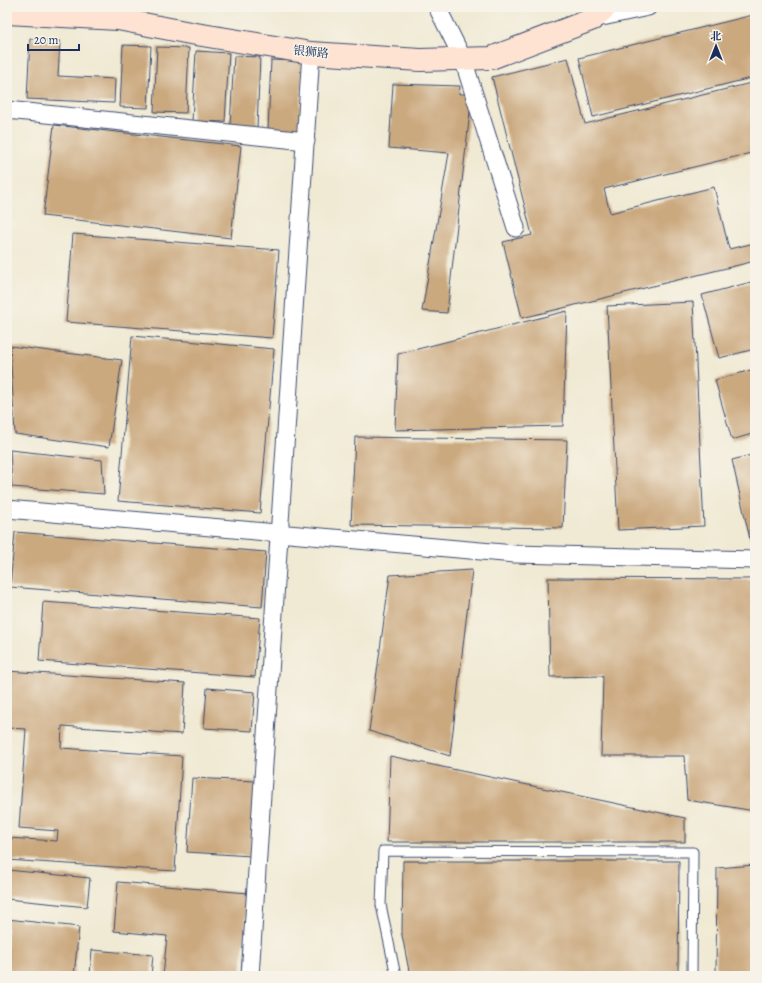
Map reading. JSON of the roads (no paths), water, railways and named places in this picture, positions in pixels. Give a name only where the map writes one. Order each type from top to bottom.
[{"type":"main road","name":"银狮路","points":[[7,13],[118,19],[190,33],[311,53],[420,60],[491,58],[600,13]]},
{"type":"street","points":[[437,7],[463,59],[516,228]]},
{"type":"street","points":[[600,13],[648,7]]},
{"type":"street","points":[[250,976],[311,53]]},
{"type":"street","points":[[7,110],[306,141]]},
{"type":"street","points":[[7,509],[515,554],[755,560]]},
{"type":"lane","points":[[396,976],[381,905],[383,851],[693,852],[692,976]]}]
